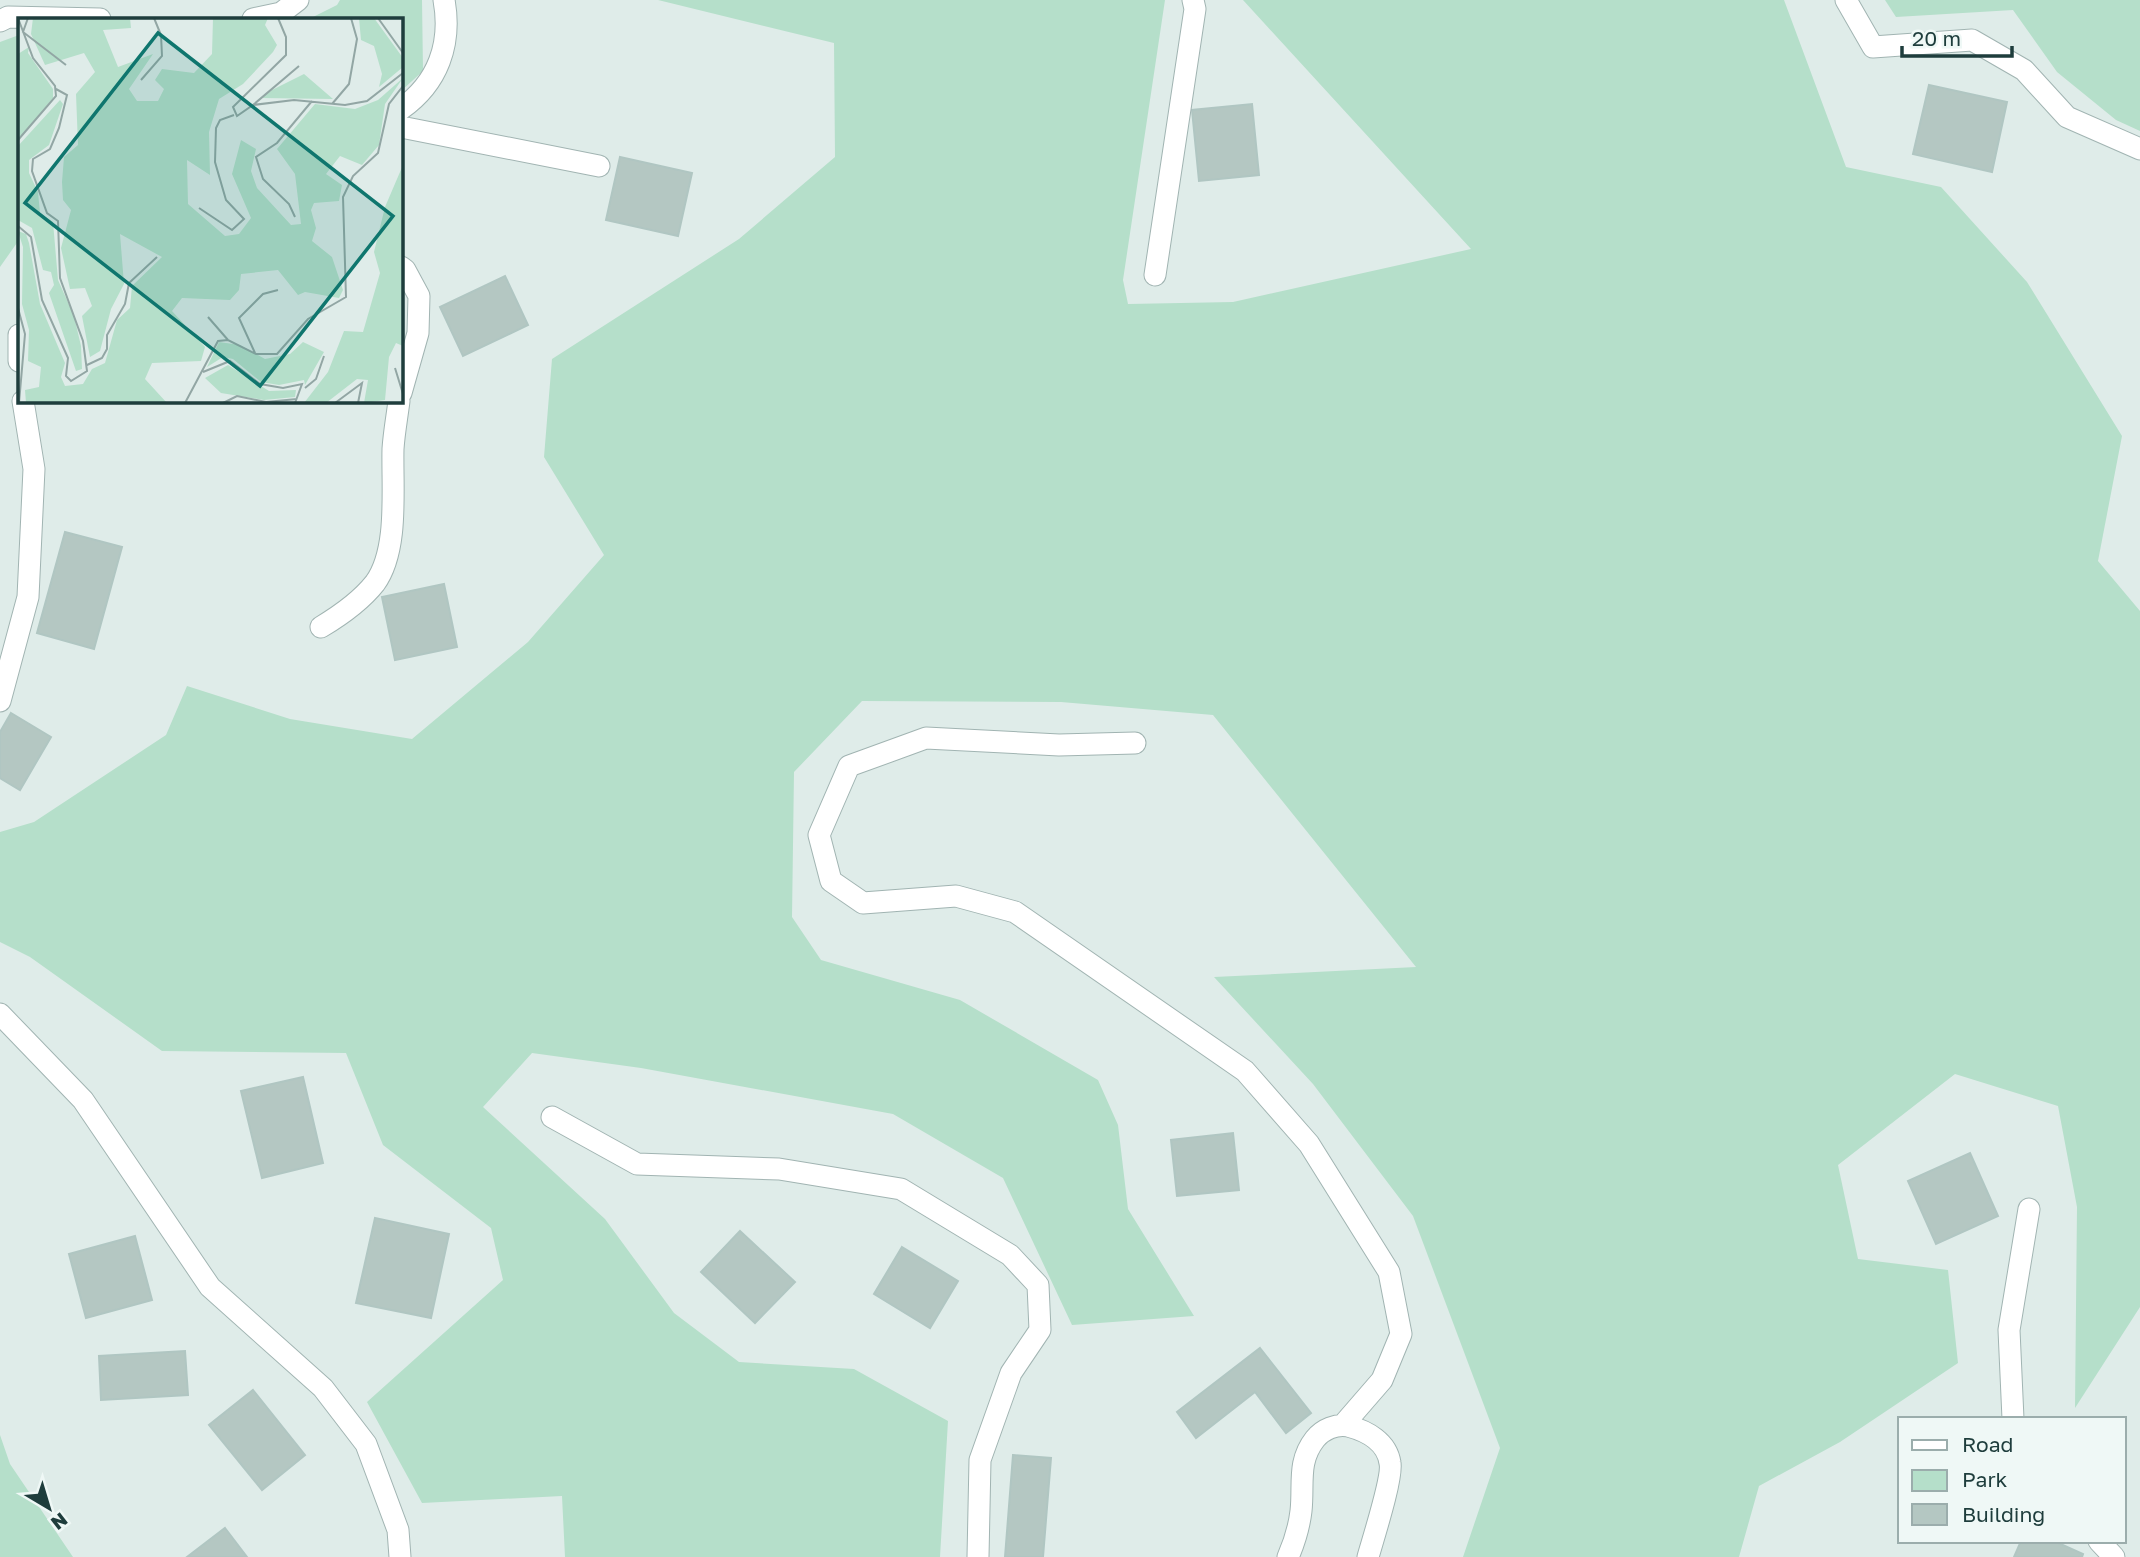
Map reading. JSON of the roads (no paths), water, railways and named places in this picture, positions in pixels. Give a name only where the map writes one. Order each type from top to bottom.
[{"type":"street","points":[[258,18],[281,13],[298,0]]},
{"type":"street","points":[[402,108],[416,98],[435,74],[449,26],[444,0]]},
{"type":"street","points":[[1154,275],[1195,9],[1193,0]]},
{"type":"street","points":[[1846,0],[1873,47],[1972,40],[2024,70],[2067,117],[2140,149]]},
{"type":"street","points":[[0,20],[8,17],[54,18]]},
{"type":"street","points":[[402,127],[600,166]]},
{"type":"street","points":[[402,269],[419,296],[418,333],[402,389]]},
{"type":"street","points":[[0,701],[28,597],[34,469],[23,402]]},
{"type":"street","points":[[321,628],[351,608],[377,581],[390,539],[395,504],[393,448],[399,402]]},
{"type":"street","points":[[1135,743],[1059,745],[926,738],[849,766],[819,835],[831,881],[863,903],[956,896],[1014,912],[1245,1071],[1309,1144],[1389,1272],[1401,1334],[1382,1380],[1343,1425]]},
{"type":"street","points":[[0,1014],[83,1100],[210,1286],[323,1388],[366,1444],[398,1530],[400,1557]]},
{"type":"street","points":[[552,1116],[637,1164],[779,1169],[901,1189],[1010,1255],[1038,1284],[1040,1330],[1011,1373],[979,1460],[978,1557]]},
{"type":"street","points":[[2013,1417],[2009,1330],[2029,1209]]},
{"type":"street","points":[[1288,1557],[1298,1536],[1302,1507],[1300,1478],[1307,1452],[1325,1429],[1343,1425],[1360,1429],[1380,1441],[1391,1465],[1368,1557]]},
{"type":"street","points":[[2101,1543],[2115,1557]]}]
